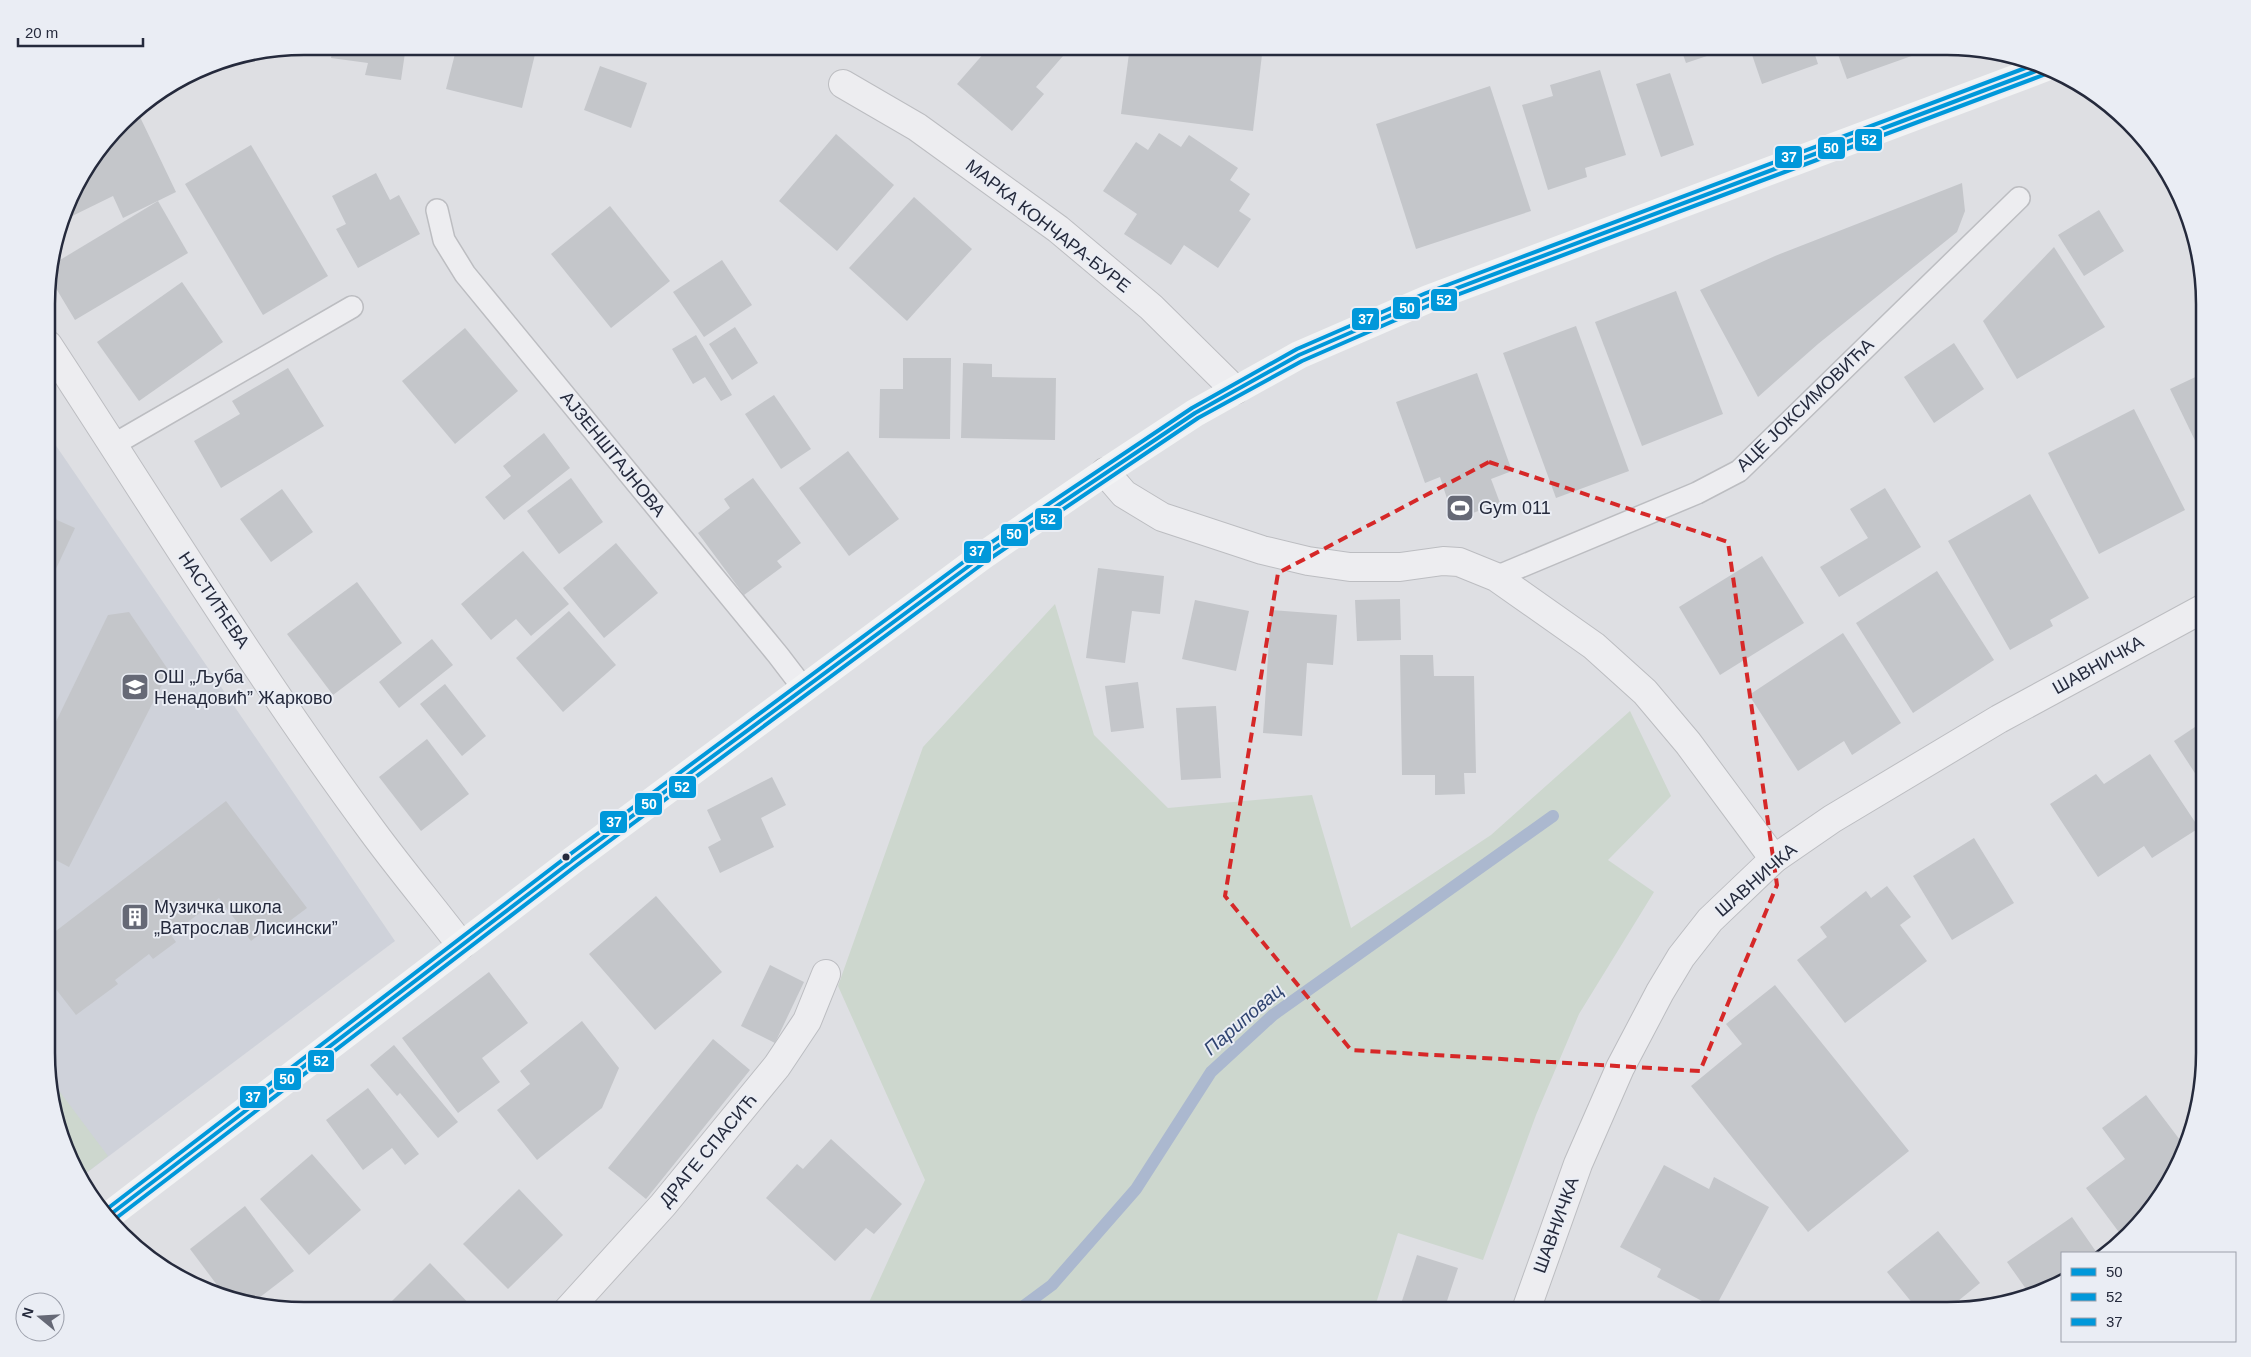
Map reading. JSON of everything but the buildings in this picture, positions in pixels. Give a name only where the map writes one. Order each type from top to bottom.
[{"type":"main road","points":[[113,1212],[461,945],[981,558],[1105,472],[1235,390],[1299,355],[1428,299],[2035,71]]},
{"type":"street","name":"МАРКА КОНЧАРА-БУРЕ","points":[[843,84],[917,127],[1058,229],[1151,307],[1235,390]]},
{"type":"street","name":"НАСТИЋЕВА","points":[[55,356],[141,490],[306,737],[373,833],[461,945]]},
{"type":"street","points":[[1105,472],[1124,494],[1162,517],[1262,550],[1308,561],[1350,567],[1400,567],[1443,561],[1459,562],[1496,577],[1594,646],[1645,692],[1688,742],[1774,859]]},
{"type":"street","name":"ШАВНИЧКА","points":[[1529,1302],[1578,1164],[1620,1068],[1660,992],[1681,957],[1710,920],[1774,859],[1832,819],[1999,719],[2196,612]]},
{"type":"street","name":"ДРАГЕ СПАСИЋ","points":[[575,1302],[663,1205],[777,1066],[806,1021],[826,974]]},
{"type":"lane","name":"АЦЕ ЈОКСИМОВИЋА","points":[[1496,577],[1698,494],[1739,471],[2019,198]]},
{"type":"lane","name":"АЈЗЕНШТАЈНОВА","points":[[437,210],[444,240],[465,274],[804,689]]},
{"type":"lane","points":[[113,445],[352,307]]},
{"type":"highlighted area","points":[[1489,462],[1728,542],[1777,885],[1700,1071],[1351,1050],[1225,896],[1278,573]]},
{"type":"shaded area","name":"ОШ „Љуба Ненадовић” Жарково","points":[[55,444],[395,941],[86,1173],[74,1148],[63,1117],[57,1085],[55,1053]]},
{"type":"shaded area","points":[[1055,604],[1094,735],[1168,808],[1312,795],[1351,928],[1491,835],[1630,711],[1671,796],[1608,860],[1654,892],[1579,1014],[1536,1115],[1483,1260],[1398,1233],[1376,1302],[869,1302],[925,1180],[838,986],[923,747]]},
{"type":"shaded area","points":[[58,1089],[108,1156],[86,1173],[68,1133]]},
{"type":"waterway","name":"Париповац","points":[[1029,1302],[1052,1285],[1136,1189],[1211,1072],[1273,1015],[1553,816]]},
{"type":"transit line","name":"37","points":[[109,1207],[569,855],[977,552],[1192,408],[1297,349],[1426,293],[2026,68]]},
{"type":"transit line","name":"50","points":[[113,1212],[573,860],[981,557],[1195,413],[1299,355],[1428,299],[2035,71]]},
{"type":"transit line","name":"52","points":[[117,1217],[577,865],[985,562],[1198,418],[1302,361],[1430,305],[2044,75]]},
{"type":"place","name":"Gym 011","points":[[1460,508]]},
{"type":"place","name":"ОШ „Љуба Ненадовић” Жарково","points":[[135,687]]},
{"type":"place","name":"Музичка школа „Ватрослав Лисински”","points":[[135,917]]}]
